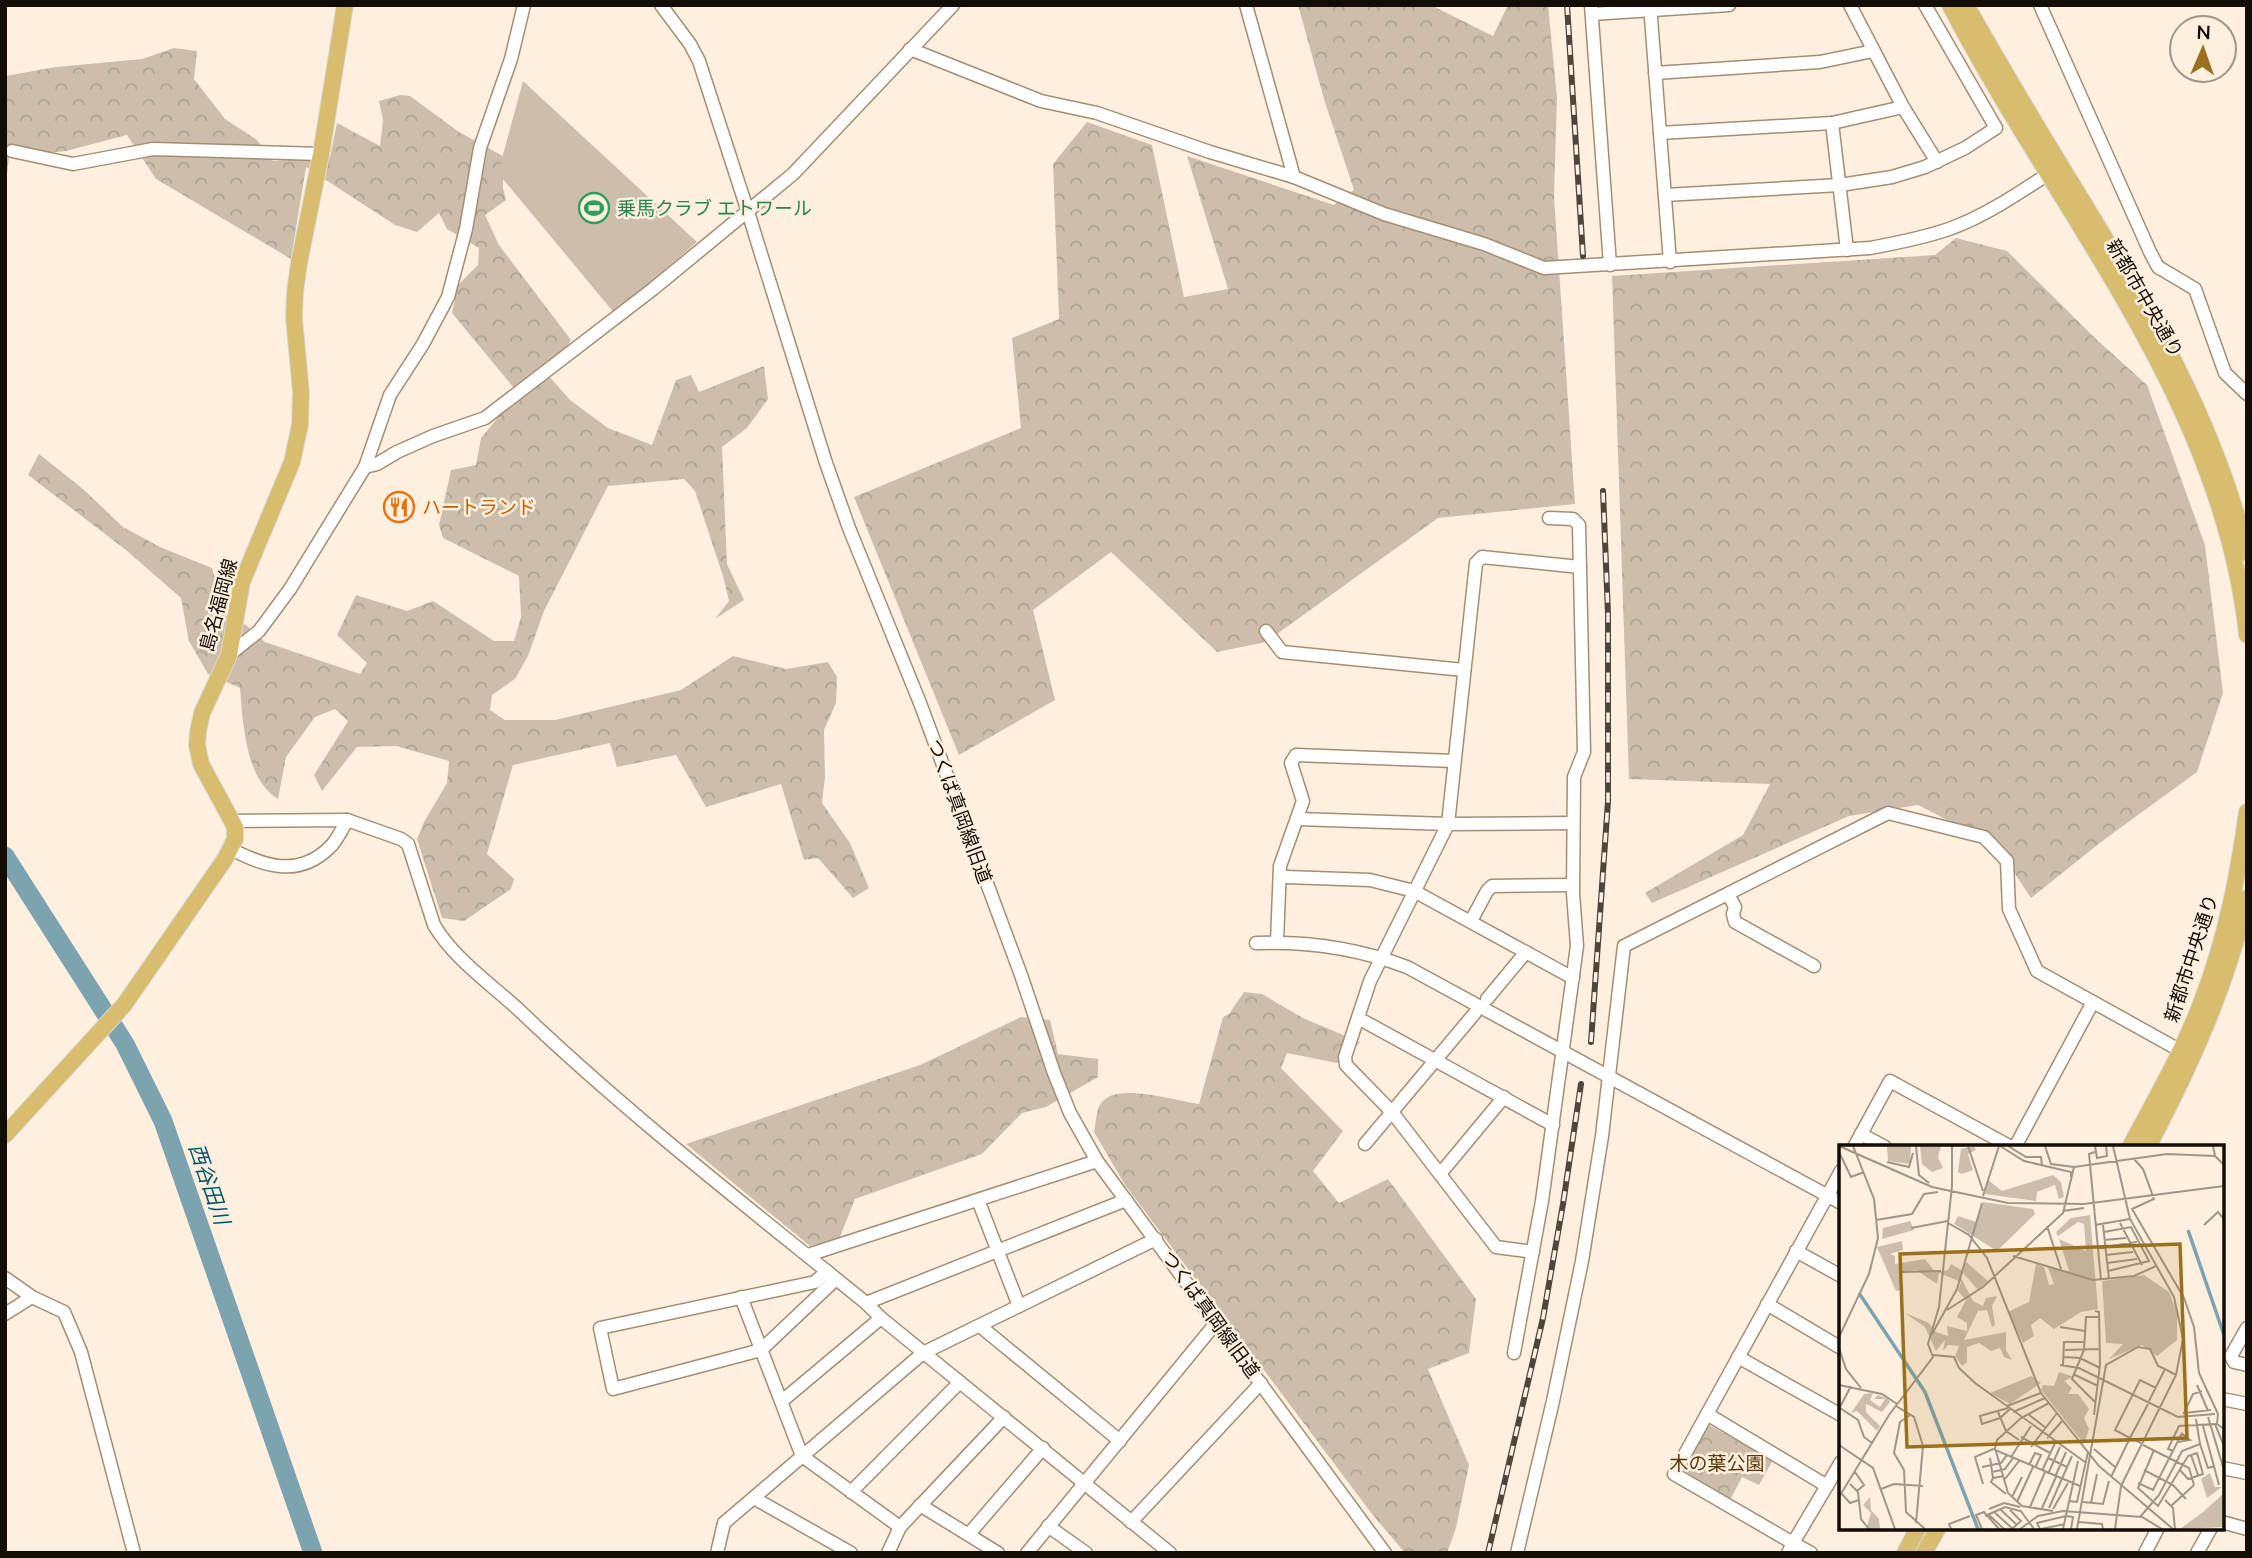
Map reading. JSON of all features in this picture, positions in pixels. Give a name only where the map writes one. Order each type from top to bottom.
[{"type":"main road","name":"島名福岡線","points":[[234,821],[201,764],[197,745],[202,713],[229,655],[242,582],[298,442],[301,392],[294,317],[295,292],[345,5]]},
{"type":"main road","name":"新都市中央通り","points":[[1950,5],[2054,170],[2130,279],[2181,372],[2223,472],[2247,553]]},
{"type":"main road","name":"新都市中央通り","points":[[1966,5],[2138,323],[2189,424],[2224,524],[2237,572],[2247,635]]},
{"type":"main road","name":"新都市中央通り","points":[[2149,1145],[2192,1058],[2228,970],[2241,892],[2247,812]]},
{"type":"main road","points":[[5,1135],[111,1020],[231,849],[235,839],[234,821]]},
{"type":"main road","name":"新都市中央通り","points":[[2131,1145],[2181,1051],[2235,919]]},
{"type":"main road","points":[[1905,1553],[1918,1530]]},
{"type":"main road","points":[[1924,1553],[1937,1530]]},
{"type":"street","points":[[229,655],[259,631],[290,589],[365,467],[390,395],[423,344],[448,297],[466,229],[480,148],[511,59],[524,5]]},
{"type":"street","name":"つくば真岡線旧道","points":[[662,5],[699,61],[825,463],[920,703],[1070,1112],[1097,1161],[1385,1553]]},
{"type":"street","points":[[365,467],[377,464],[433,436],[485,418],[653,289],[793,174],[953,5]]},
{"type":"street","points":[[1246,5],[1294,177]]},
{"type":"street","points":[[1610,265],[1591,10],[1729,5]]},
{"type":"street","points":[[1850,5],[1903,107],[1937,162]]},
{"type":"street","points":[[1665,195],[1840,185],[1892,177],[1937,162],[1996,128],[1925,5]]},
{"type":"street","points":[[2040,5],[2150,252],[2158,267],[2195,289],[2225,373],[2247,394]]},
{"type":"street","points":[[1650,8],[1670,261]]},
{"type":"street","points":[[910,49],[1041,101],[1097,113],[1210,152],[1294,177],[1384,214],[1484,244],[1544,268],[1870,248],[1952,228],[1988,210],[2054,170]]},
{"type":"street","points":[[1655,73],[1820,62],[1872,51]]},
{"type":"street","points":[[1660,134],[1832,123],[1903,107]]},
{"type":"street","points":[[1832,123],[1847,250]]},
{"type":"street","points":[[12,151],[73,164],[153,149],[321,154]]},
{"type":"street","points":[[1514,1353],[1553,1125],[1577,946],[1573,885],[1574,777],[1584,752],[1579,525],[1573,519],[1549,518]]},
{"type":"street","points":[[1533,1252],[1496,1247],[1392,1112],[1346,1065],[1345,1057],[1370,981],[1448,824],[1476,563],[1482,557],[1580,567]]},
{"type":"street","points":[[1266,631],[1282,652],[1464,670]]},
{"type":"street","points":[[1277,942],[1280,866],[1303,801],[1291,762],[1296,755],[1454,761]]},
{"type":"street","points":[[1517,1553],[1553,1401],[1582,1261],[1610,1076],[1622,949],[1626,944],[1888,813],[1984,837],[2007,861],[2009,909],[2037,971],[2181,1051]]},
{"type":"street","points":[[1297,819],[1448,824],[1573,823]]},
{"type":"street","points":[[234,821],[347,820],[408,844],[434,925],[449,944],[569,1058],[923,1353],[1085,1481],[1170,1553]]},
{"type":"street","points":[[231,849],[257,863],[293,865],[329,848],[347,820]]},
{"type":"street","points":[[1286,877],[1370,880],[1414,891],[1573,978]]},
{"type":"street","points":[[1471,921],[1486,891],[1492,886],[1573,885]]},
{"type":"street","points":[[1728,894],[1735,907],[1732,914],[1735,922],[1814,965]]},
{"type":"street","points":[[1256,943],[1322,944],[1381,957],[1424,976],[1839,1202]]},
{"type":"street","points":[[1487,999],[1526,952]]},
{"type":"street","points":[[2014,1145],[2094,1002]]},
{"type":"street","points":[[1365,1144],[1475,1013]]},
{"type":"street","points":[[1358,1018],[1553,1125]]},
{"type":"street","points":[[1855,1145],[1890,1081],[2009,1145]]},
{"type":"street","points":[[1440,1174],[1504,1097]]},
{"type":"street","points":[[1861,1134],[1881,1145]]},
{"type":"street","points":[[808,1255],[1097,1161]]},
{"type":"street","points":[[1811,1553],[1791,1548],[1674,1474],[1839,1175]]},
{"type":"street","points":[[978,1200],[1019,1306]]},
{"type":"street","points":[[866,1303],[1126,1200]]},
{"type":"street","points":[[731,1553],[718,1550],[724,1523],[923,1353],[1156,1240]]},
{"type":"street","points":[[1797,1251],[1839,1275]]},
{"type":"street","points":[[832,1275],[761,1350],[613,1389],[600,1328],[815,1282],[832,1275]]},
{"type":"street","points":[[5,1278],[32,1297],[64,1312],[80,1352],[134,1553]]},
{"type":"street","points":[[5,1314],[32,1297]]},
{"type":"street","points":[[741,1297],[802,1457],[900,1527]]},
{"type":"street","points":[[1767,1304],[1839,1347]]},
{"type":"street","points":[[782,1401],[881,1318]]},
{"type":"street","points":[[1027,1553],[1216,1323]]},
{"type":"street","points":[[980,1326],[1119,1441]]},
{"type":"street","points":[[2247,1328],[2231,1356],[2234,1362],[2247,1365]]},
{"type":"street","points":[[1738,1357],[1839,1414]]},
{"type":"street","points":[[851,1492],[960,1382]]},
{"type":"street","points":[[1131,1522],[1262,1383]]},
{"type":"street","points":[[2224,1399],[2247,1404]]},
{"type":"street","points":[[1707,1414],[1827,1486]]},
{"type":"street","points":[[888,1553],[900,1527],[1004,1417]]},
{"type":"street","points":[[969,1534],[1043,1448]]},
{"type":"street","points":[[1791,1548],[1839,1465]]},
{"type":"street","points":[[2224,1468],[2247,1473]]},
{"type":"street","points":[[754,1497],[851,1553]]},
{"type":"street","points":[[920,1505],[998,1553]]},
{"type":"street","points":[[2224,1522],[2247,1528]]},
{"type":"street","points":[[1048,1526],[1086,1553]]},
{"type":"street","points":[[2145,1553],[2157,1530]]},
{"type":"street","points":[[2197,1553],[2210,1530]]},
{"type":"green space","points":[[1298,5],[1431,5],[1493,36],[1508,5],[1548,5],[1557,98],[1554,196],[1575,504],[1438,518],[1266,642],[1217,652],[1111,552],[1033,610],[1055,700],[959,755],[854,497],[1021,428],[1012,338],[1059,319],[1053,164],[1087,122],[1152,145],[1184,297],[1228,289],[1187,156],[1334,205],[1354,190],[1324,99]]},
{"type":"green space","points":[[174,48],[197,51],[194,79],[225,119],[257,140],[273,161],[330,157],[337,123],[380,146],[383,120],[379,101],[400,95],[410,96],[459,132],[503,156],[503,188],[506,200],[485,215],[499,245],[571,340],[549,376],[570,400],[608,428],[652,445],[676,380],[691,375],[699,392],[764,366],[768,399],[747,428],[722,447],[727,564],[744,600],[715,619],[729,601],[695,491],[684,479],[608,486],[544,611],[528,656],[515,679],[492,695],[490,710],[505,720],[555,720],[681,690],[733,656],[786,669],[828,662],[837,677],[836,703],[824,730],[825,777],[822,803],[850,843],[869,888],[853,898],[818,858],[804,860],[781,784],[706,807],[676,755],[617,767],[610,743],[513,765],[487,854],[514,879],[511,889],[464,921],[442,918],[417,839],[447,783],[449,761],[396,746],[357,747],[322,791],[314,775],[348,721],[335,709],[315,717],[286,757],[278,799],[267,790],[252,764],[248,749],[240,688],[208,674],[189,641],[181,598],[126,550],[28,475],[39,454],[83,489],[123,527],[160,547],[212,568],[225,615],[246,625],[265,642],[360,674],[367,663],[337,635],[356,595],[407,611],[433,601],[494,641],[514,641],[521,617],[519,576],[443,538],[439,525],[451,470],[476,465],[481,438],[518,393],[452,313],[458,285],[478,265],[479,248],[447,229],[439,213],[417,232],[395,225],[306,167],[291,259],[156,179],[127,135],[66,151],[9,157],[5,193],[5,76],[56,67],[142,59]]},
{"type":"green space","name":"乗馬クラブ エトワール","points":[[523,81],[697,242],[615,314],[498,173]]},
{"type":"green space","points":[[1956,238],[2007,251],[2147,385],[2205,545],[2223,693],[2197,772],[2101,842],[2031,898],[1996,845],[1918,805],[1849,816],[1652,903],[1645,893],[1743,835],[1770,784],[1629,779],[1612,276],[1935,255]]},
{"type":"green space","points":[[1244,992],[1262,994],[1303,1018],[1360,1042],[1337,1063],[1287,1053],[1281,1068],[1343,1131],[1313,1171],[1339,1203],[1388,1179],[1476,1299],[1469,1353],[1428,1369],[1469,1465],[1456,1528],[1447,1553],[1405,1553],[1372,1514],[1125,1185],[1094,1132],[1099,1107],[1103,1101],[1122,1093],[1199,1104],[1223,1017],[1229,1014]]},
{"type":"green space","points":[[1021,1017],[1050,1020],[1058,1054],[1098,1059],[1098,1077],[1046,1107],[1022,1113],[982,1154],[855,1199],[840,1237],[810,1246],[686,1144],[920,1065]]},
{"type":"green space","name":"木の葉公園","points":[[1709,1425],[1773,1460],[1759,1485],[1742,1477],[1729,1502],[1681,1475],[1680,1470],[1704,1426]]},
{"type":"waterway","name":"西谷田川","points":[[5,856],[125,1044],[163,1121],[313,1553]]},
{"type":"railway","points":[[1567,5],[1583,256]]},
{"type":"railway","points":[[1591,1042],[1608,801],[1608,614],[1603,491]]},
{"type":"railway","points":[[1488,1553],[1543,1318],[1581,1084]]},
{"type":"place","name":"乗馬クラブ エトワール","points":[[594,208]]},
{"type":"place","name":"ハートランド","points":[[399,507]]}]
